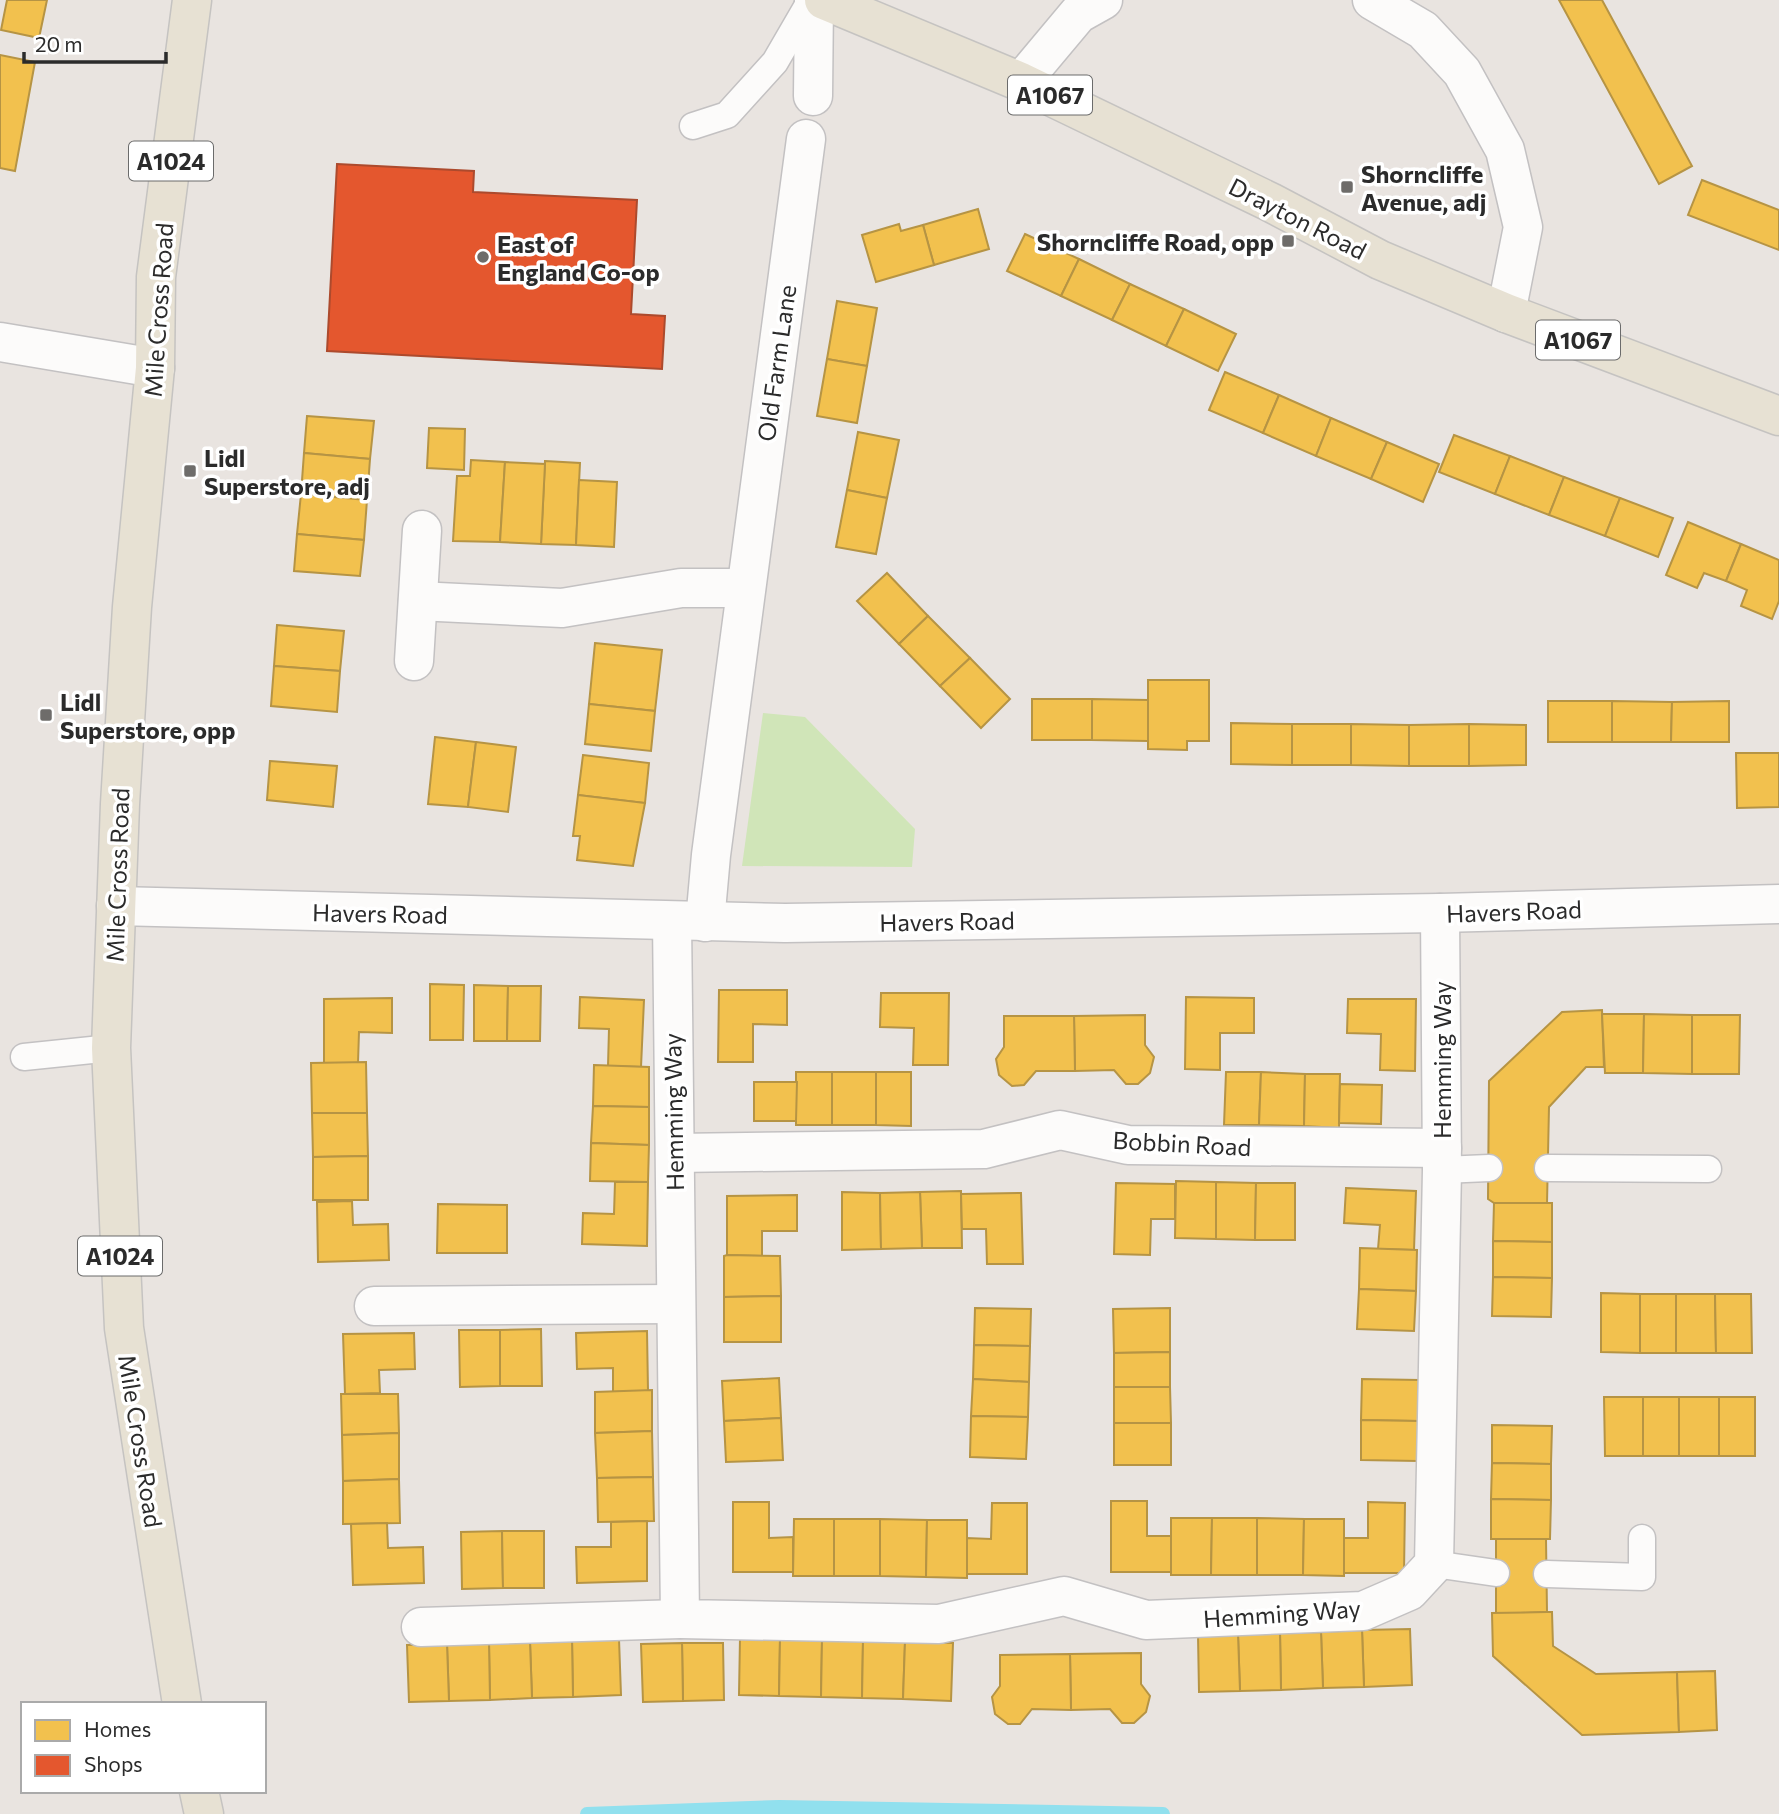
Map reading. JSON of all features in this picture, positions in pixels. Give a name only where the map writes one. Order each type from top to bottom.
[{"type":"main road","name":"Mile Cross Road","points":[[182,1702],[124,1328],[111,1048],[132,607],[155,368],[156,277],[192,0]]},
{"type":"main road","name":"Mile Cross Road","points":[[186,45],[217,0]]},
{"type":"main road","name":"Drayton Road","points":[[824,0],[1021,82],[1270,202],[1370,255],[1506,313],[1779,416]]},
{"type":"street","points":[[812,0],[813,96]]},
{"type":"street","points":[[1021,82],[1078,14],[1103,0]]},
{"type":"street","points":[[1372,0],[1423,30],[1462,72],[1505,150],[1523,227],[1506,313]]},
{"type":"street","name":"Old Farm Lane","points":[[688,922],[746,588],[806,139]]},
{"type":"street","points":[[0,342],[155,368]]},
{"type":"street","points":[[414,661],[422,530]]},
{"type":"street","points":[[418,601],[562,608],[681,588],[746,588]]},
{"type":"street","name":"Havers Road","points":[[116,906],[785,923],[1440,913],[1779,904]]},
{"type":"street","name":"Hemming Way","points":[[421,1626],[680,1619],[939,1623],[1064,1596],[1146,1620],[1363,1611],[1409,1591],[1434,1564],[1442,1159],[1440,913]]},
{"type":"street","name":"Hemming Way","points":[[680,1619],[674,1304],[675,1153],[688,922]]},
{"type":"street","name":"Bobbin Road","points":[[675,1153],[984,1149],[1060,1130],[1128,1146],[1442,1159]]},
{"type":"street","points":[[374,1306],[674,1304]]},
{"type":"lane","points":[[693,126],[727,115],[775,62],[812,0]]},
{"type":"lane","points":[[24,1057],[111,1048]]},
{"type":"lane","points":[[1442,1159],[1489,1168]]},
{"type":"lane","points":[[1548,1168],[1708,1169]]},
{"type":"lane","points":[[1547,1574],[1642,1577],[1643,1538]]},
{"type":"lane","points":[[1434,1564],[1496,1573]]},
{"type":"green space","points":[[763,713],[805,717],[915,829],[912,867],[742,866]]},
{"type":"green space","points":[[779,1807],[1163,1814],[587,1814]]},
{"type":"building: Homes","points":[[7,0],[47,0],[39,38],[1,30]]},
{"type":"building: Homes","points":[[1559,0],[1602,0],[1692,166],[1659,184]]},
{"type":"building: Homes","points":[[0,55],[35,62],[15,171],[0,168]]},
{"type":"building: Homes","points":[[1702,180],[1779,210],[1779,250],[1688,215]]},
{"type":"building: Homes","points":[[978,209],[989,249],[934,265],[923,225]]},
{"type":"building: Homes","points":[[899,224],[901,231],[923,225],[934,265],[876,282],[862,235]]},
{"type":"building: Homes","points":[[1025,234],[1079,259],[1061,296],[1007,271]]},
{"type":"building: Homes","points":[[1079,259],[1130,284],[1112,320],[1061,296]]},
{"type":"building: Homes","points":[[1130,284],[1184,309],[1166,346],[1112,320]]},
{"type":"building: Homes","points":[[837,301],[877,308],[867,366],[827,359]]},
{"type":"building: Homes","points":[[1184,309],[1236,334],[1218,371],[1166,346]]},
{"type":"building: Homes","points":[[827,359],[867,366],[857,423],[817,416]]},
{"type":"building: Homes","points":[[1225,372],[1279,395],[1263,433],[1209,410]]},
{"type":"building: Homes","points":[[1279,395],[1331,418],[1316,456],[1263,433]]},
{"type":"building: Homes","points":[[307,416],[374,421],[370,459],[304,453]]},
{"type":"building: Homes","points":[[1331,418],[1387,442],[1371,479],[1316,456]]},
{"type":"building: Homes","points":[[429,428],[465,429],[464,470],[427,468]]},
{"type":"building: Homes","points":[[858,432],[899,440],[887,498],[847,490]]},
{"type":"building: Homes","points":[[1454,435],[1510,456],[1495,494],[1439,472]]},
{"type":"building: Homes","points":[[1387,442],[1439,464],[1423,502],[1371,479]]},
{"type":"building: Homes","points":[[304,453],[370,459],[367,500],[301,494]]},
{"type":"building: Homes","points":[[1510,456],[1564,477],[1549,515],[1495,494]]},
{"type":"building: Homes","points":[[471,460],[505,462],[500,542],[453,541],[457,476],[470,476]]},
{"type":"building: Homes","points":[[545,461],[580,463],[576,545],[541,544]]},
{"type":"building: Homes","points":[[505,462],[545,464],[541,544],[500,542]]},
{"type":"building: Homes","points":[[1564,477],[1620,498],[1605,536],[1549,515]]},
{"type":"building: Homes","points":[[579,480],[617,482],[614,547],[576,545]]},
{"type":"building: Homes","points":[[847,490],[887,498],[876,554],[836,547]]},
{"type":"building: Homes","points":[[301,494],[367,500],[364,540],[297,534]]},
{"type":"building: Homes","points":[[1620,498],[1673,518],[1658,557],[1605,536]]},
{"type":"building: Homes","points":[[1688,522],[1741,544],[1726,581],[1704,573],[1697,588],[1666,575]]},
{"type":"building: Homes","points":[[297,534],[364,540],[360,576],[294,571]]},
{"type":"building: Homes","points":[[1741,544],[1779,560],[1779,601],[1772,619],[1741,606],[1747,590],[1726,581]]},
{"type":"building: Homes","points":[[887,573],[928,616],[899,644],[857,601]]},
{"type":"building: Homes","points":[[928,616],[970,658],[940,686],[899,644]]},
{"type":"building: Homes","points":[[277,625],[344,631],[340,671],[274,666]]},
{"type":"building: Homes","points":[[595,643],[662,650],[655,711],[589,704]]},
{"type":"building: Homes","points":[[970,658],[1010,699],[981,728],[940,686]]},
{"type":"building: Homes","points":[[274,666],[340,671],[337,712],[271,706]]},
{"type":"building: Homes","points":[[1148,680],[1209,680],[1209,741],[1187,741],[1187,750],[1148,749]]},
{"type":"building: Homes","points":[[1032,699],[1092,699],[1092,740],[1032,740]]},
{"type":"building: Homes","points":[[1092,699],[1148,700],[1148,741],[1092,740]]},
{"type":"building: Homes","points":[[1548,701],[1612,701],[1612,742],[1548,742]]},
{"type":"building: Homes","points":[[1612,701],[1672,702],[1671,742],[1612,742]]},
{"type":"building: Homes","points":[[1729,701],[1729,742],[1671,742],[1672,702]]},
{"type":"building: Homes","points":[[589,704],[655,711],[651,751],[585,744]]},
{"type":"building: Homes","points":[[1231,723],[1292,724],[1292,765],[1231,764]]},
{"type":"building: Homes","points":[[1292,724],[1351,724],[1351,765],[1292,765]]},
{"type":"building: Homes","points":[[1351,724],[1409,725],[1409,766],[1351,765]]},
{"type":"building: Homes","points":[[1469,724],[1469,766],[1409,766],[1409,725]]},
{"type":"building: Homes","points":[[1469,724],[1526,725],[1526,765],[1469,766]]},
{"type":"building: Homes","points":[[435,737],[476,742],[468,807],[428,804]]},
{"type":"building: Homes","points":[[476,742],[516,747],[508,812],[468,807]]},
{"type":"building: Homes","points":[[1736,753],[1779,753],[1779,807],[1737,808]]},
{"type":"building: Homes","points":[[583,755],[649,763],[645,803],[578,795]]},
{"type":"building: Homes","points":[[270,761],[337,766],[333,807],[267,800]]},
{"type":"building: Homes","points":[[578,795],[645,803],[633,866],[577,860],[580,836],[573,836]]},
{"type":"building: Homes","points":[[430,984],[464,985],[463,1040],[430,1040]]},
{"type":"building: Homes","points":[[474,985],[508,986],[507,1041],[474,1041]]},
{"type":"building: Homes","points":[[508,986],[541,986],[540,1041],[507,1041]]},
{"type":"building: Homes","points":[[719,990],[787,990],[787,1025],[753,1024],[753,1062],[718,1062]]},
{"type":"building: Homes","points":[[881,993],[949,993],[948,1065],[913,1065],[914,1028],[880,1027]]},
{"type":"building: Homes","points":[[580,997],[644,1000],[641,1067],[608,1066],[609,1029],[579,1028]]},
{"type":"building: Homes","points":[[1186,997],[1254,998],[1254,1033],[1220,1033],[1220,1070],[1185,1069]]},
{"type":"building: Homes","points":[[392,998],[392,1033],[359,1032],[358,1063],[324,1063],[324,999]]},
{"type":"building: Homes","points":[[1348,999],[1416,999],[1415,1071],[1380,1070],[1381,1034],[1347,1033]]},
{"type":"building: Homes","points":[[1602,1010],[1604,1067],[1586,1067],[1549,1107],[1547,1204],[1494,1203],[1488,1199],[1489,1081],[1562,1012]]},
{"type":"building: Homes","points":[[1602,1014],[1644,1014],[1643,1073],[1605,1073]]},
{"type":"building: Homes","points":[[1644,1014],[1692,1015],[1692,1074],[1643,1073]]},
{"type":"building: Homes","points":[[1145,1015],[1145,1045],[1154,1057],[1150,1073],[1138,1084],[1126,1084],[1114,1070],[1075,1071],[1074,1016]]},
{"type":"building: Homes","points":[[1692,1015],[1740,1015],[1739,1074],[1692,1074]]},
{"type":"building: Homes","points":[[1004,1016],[1074,1016],[1075,1071],[1036,1071],[1024,1085],[1012,1086],[999,1075],[996,1059],[1004,1047]]},
{"type":"building: Homes","points":[[366,1062],[367,1113],[312,1113],[311,1063]]},
{"type":"building: Homes","points":[[594,1065],[649,1067],[649,1107],[593,1106]]},
{"type":"building: Homes","points":[[796,1072],[832,1072],[832,1125],[796,1125]]},
{"type":"building: Homes","points":[[832,1072],[876,1072],[876,1125],[832,1125]]},
{"type":"building: Homes","points":[[876,1072],[911,1072],[911,1126],[876,1125]]},
{"type":"building: Homes","points":[[1226,1072],[1261,1072],[1259,1125],[1224,1125]]},
{"type":"building: Homes","points":[[1261,1072],[1305,1074],[1304,1126],[1259,1125]]},
{"type":"building: Homes","points":[[1305,1074],[1340,1074],[1339,1128],[1304,1126]]},
{"type":"building: Homes","points":[[754,1082],[797,1082],[796,1121],[754,1121]]},
{"type":"building: Homes","points":[[1340,1084],[1382,1085],[1381,1124],[1339,1123]]},
{"type":"building: Homes","points":[[593,1106],[649,1107],[649,1145],[591,1143]]},
{"type":"building: Homes","points":[[312,1113],[367,1113],[368,1156],[313,1157]]},
{"type":"building: Homes","points":[[591,1143],[649,1145],[648,1182],[590,1181]]},
{"type":"building: Homes","points":[[368,1156],[368,1200],[313,1200],[313,1157]]},
{"type":"building: Homes","points":[[1176,1181],[1216,1182],[1216,1239],[1175,1238]]},
{"type":"building: Homes","points":[[615,1182],[648,1182],[647,1246],[582,1244],[583,1213],[614,1214]]},
{"type":"building: Homes","points":[[1216,1182],[1256,1183],[1255,1240],[1216,1239]]},
{"type":"building: Homes","points":[[1116,1183],[1175,1184],[1175,1219],[1151,1219],[1150,1255],[1114,1254]]},
{"type":"building: Homes","points":[[1256,1183],[1295,1183],[1295,1240],[1255,1240]]},
{"type":"building: Homes","points":[[1346,1188],[1416,1191],[1414,1250],[1378,1249],[1380,1225],[1344,1223]]},
{"type":"building: Homes","points":[[961,1191],[962,1248],[922,1248],[920,1192]]},
{"type":"building: Homes","points":[[842,1192],[880,1193],[881,1249],[842,1250]]},
{"type":"building: Homes","points":[[920,1192],[922,1248],[881,1249],[880,1193]]},
{"type":"building: Homes","points":[[1021,1193],[1023,1264],[987,1264],[986,1229],[962,1229],[961,1194]]},
{"type":"building: Homes","points":[[797,1195],[797,1231],[762,1231],[762,1256],[727,1255],[727,1196]]},
{"type":"building: Homes","points":[[352,1201],[353,1225],[388,1224],[389,1260],[318,1262],[317,1202]]},
{"type":"building: Homes","points":[[1494,1203],[1552,1203],[1552,1242],[1493,1241]]},
{"type":"building: Homes","points":[[438,1204],[507,1205],[507,1253],[437,1253]]},
{"type":"building: Homes","points":[[1493,1241],[1552,1242],[1552,1278],[1493,1277]]},
{"type":"building: Homes","points":[[1360,1248],[1417,1250],[1416,1291],[1359,1289]]},
{"type":"building: Homes","points":[[724,1256],[780,1256],[781,1296],[724,1297]]},
{"type":"building: Homes","points":[[1493,1277],[1552,1278],[1551,1317],[1492,1316]]},
{"type":"building: Homes","points":[[1359,1289],[1416,1291],[1414,1331],[1357,1329]]},
{"type":"building: Homes","points":[[1601,1293],[1640,1294],[1640,1353],[1601,1352]]},
{"type":"building: Homes","points":[[1640,1294],[1676,1294],[1676,1353],[1640,1353]]},
{"type":"building: Homes","points":[[1676,1294],[1715,1294],[1716,1353],[1676,1353]]},
{"type":"building: Homes","points":[[1715,1294],[1751,1294],[1752,1353],[1716,1353]]},
{"type":"building: Homes","points":[[781,1296],[781,1342],[724,1342],[724,1297]]},
{"type":"building: Homes","points":[[975,1308],[1031,1309],[1030,1346],[974,1345]]},
{"type":"building: Homes","points":[[1170,1308],[1170,1352],[1114,1353],[1113,1309]]},
{"type":"building: Homes","points":[[541,1329],[542,1386],[500,1386],[500,1330]]},
{"type":"building: Homes","points":[[459,1330],[500,1330],[500,1386],[460,1387]]},
{"type":"building: Homes","points":[[647,1331],[648,1391],[613,1392],[613,1368],[577,1369],[576,1333]]},
{"type":"building: Homes","points":[[414,1333],[415,1369],[379,1370],[380,1393],[345,1394],[343,1334]]},
{"type":"building: Homes","points":[[974,1345],[1030,1346],[1029,1382],[973,1379]]},
{"type":"building: Homes","points":[[1170,1352],[1170,1387],[1114,1387],[1114,1353]]},
{"type":"building: Homes","points":[[779,1378],[781,1418],[724,1421],[722,1381]]},
{"type":"building: Homes","points":[[973,1379],[1029,1382],[1028,1417],[971,1416]]},
{"type":"building: Homes","points":[[1362,1379],[1419,1380],[1418,1421],[1361,1420]]},
{"type":"building: Homes","points":[[1114,1387],[1170,1387],[1171,1423],[1114,1423]]},
{"type":"building: Homes","points":[[652,1390],[652,1431],[595,1433],[595,1392]]},
{"type":"building: Homes","points":[[341,1394],[398,1394],[399,1433],[342,1435]]},
{"type":"building: Homes","points":[[1604,1397],[1643,1397],[1643,1456],[1605,1456]]},
{"type":"building: Homes","points":[[1643,1397],[1679,1397],[1679,1456],[1643,1456]]},
{"type":"building: Homes","points":[[1679,1397],[1719,1397],[1719,1456],[1679,1456]]},
{"type":"building: Homes","points":[[1719,1397],[1755,1397],[1755,1456],[1719,1456]]},
{"type":"building: Homes","points":[[971,1416],[1028,1417],[1026,1459],[970,1457]]},
{"type":"building: Homes","points":[[781,1418],[783,1460],[726,1462],[724,1421]]},
{"type":"building: Homes","points":[[1361,1420],[1418,1421],[1418,1461],[1361,1460]]},
{"type":"building: Homes","points":[[1114,1423],[1171,1423],[1171,1465],[1114,1465]]},
{"type":"building: Homes","points":[[1492,1425],[1552,1426],[1551,1464],[1492,1463]]},
{"type":"building: Homes","points":[[652,1431],[653,1477],[597,1478],[595,1433]]},
{"type":"building: Homes","points":[[399,1433],[399,1479],[343,1481],[342,1435]]},
{"type":"building: Homes","points":[[1492,1463],[1551,1464],[1551,1500],[1491,1499]]},
{"type":"building: Homes","points":[[653,1477],[654,1521],[598,1522],[597,1478]]},
{"type":"building: Homes","points":[[399,1479],[400,1523],[343,1524],[343,1481]]},
{"type":"building: Homes","points":[[1491,1499],[1551,1500],[1550,1539],[1491,1539]]},
{"type":"building: Homes","points":[[1111,1501],[1147,1501],[1147,1536],[1171,1536],[1171,1572],[1111,1572]]},
{"type":"building: Homes","points":[[733,1502],[769,1502],[769,1538],[793,1537],[793,1572],[733,1572]]},
{"type":"building: Homes","points":[[1368,1502],[1405,1503],[1404,1573],[1344,1573],[1344,1538],[1368,1538]]},
{"type":"building: Homes","points":[[992,1503],[1027,1503],[1027,1574],[967,1574],[967,1538],[991,1539]]},
{"type":"building: Homes","points":[[1171,1518],[1212,1518],[1211,1575],[1171,1575]]},
{"type":"building: Homes","points":[[1212,1518],[1257,1518],[1257,1575],[1211,1575]]},
{"type":"building: Homes","points":[[1257,1518],[1304,1519],[1303,1575],[1257,1575]]},
{"type":"building: Homes","points":[[794,1519],[834,1519],[834,1576],[793,1576]]},
{"type":"building: Homes","points":[[834,1519],[880,1519],[880,1576],[834,1576]]},
{"type":"building: Homes","points":[[880,1519],[927,1520],[926,1577],[880,1576]]},
{"type":"building: Homes","points":[[1304,1519],[1344,1519],[1344,1576],[1303,1575]]},
{"type":"building: Homes","points":[[927,1520],[967,1520],[967,1578],[926,1577]]},
{"type":"building: Homes","points":[[647,1521],[647,1581],[577,1583],[576,1547],[611,1547],[611,1522]]},
{"type":"building: Homes","points":[[387,1523],[388,1548],[423,1547],[424,1583],[353,1585],[351,1524]]},
{"type":"building: Homes","points":[[502,1531],[503,1588],[462,1589],[461,1532]]},
{"type":"building: Homes","points":[[502,1531],[544,1531],[544,1588],[503,1588]]},
{"type":"building: Homes","points":[[1496,1539],[1546,1539],[1547,1612],[1496,1614]]},
{"type":"building: Homes","points":[[1552,1612],[1553,1646],[1596,1674],[1677,1672],[1679,1732],[1582,1735],[1493,1656],[1492,1613]]},
{"type":"building: Homes","points":[[1410,1629],[1412,1685],[1364,1687],[1362,1630]]},
{"type":"building: Homes","points":[[1362,1630],[1364,1687],[1323,1688],[1321,1632]]},
{"type":"building: Homes","points":[[1321,1632],[1323,1688],[1281,1690],[1280,1633]]},
{"type":"building: Homes","points":[[1280,1633],[1281,1690],[1240,1691],[1238,1634]]},
{"type":"building: Homes","points":[[1238,1634],[1240,1691],[1199,1692],[1198,1635]]},
{"type":"building: Homes","points":[[740,1638],[780,1639],[779,1696],[739,1695]]},
{"type":"building: Homes","points":[[619,1639],[621,1695],[573,1697],[572,1640]]},
{"type":"building: Homes","points":[[780,1639],[822,1640],[821,1697],[779,1696]]},
{"type":"building: Homes","points":[[572,1640],[573,1697],[532,1698],[530,1642]]},
{"type":"building: Homes","points":[[822,1640],[863,1641],[862,1698],[821,1697]]},
{"type":"building: Homes","points":[[863,1641],[905,1642],[903,1699],[862,1698]]},
{"type":"building: Homes","points":[[530,1642],[532,1698],[490,1700],[489,1643]]},
{"type":"building: Homes","points":[[905,1642],[953,1643],[951,1701],[903,1699]]},
{"type":"building: Homes","points":[[489,1643],[490,1700],[449,1701],[447,1644]]},
{"type":"building: Homes","points":[[682,1643],[723,1643],[724,1700],[683,1701]]},
{"type":"building: Homes","points":[[682,1643],[683,1701],[643,1702],[641,1644]]},
{"type":"building: Homes","points":[[447,1644],[449,1701],[409,1702],[407,1645]]},
{"type":"building: Homes","points":[[1141,1653],[1141,1684],[1150,1696],[1146,1712],[1134,1723],[1122,1723],[1110,1709],[1071,1710],[1070,1654]]},
{"type":"building: Homes","points":[[1070,1654],[1071,1710],[1032,1709],[1020,1724],[1008,1724],[995,1714],[992,1697],[1000,1686],[1000,1655]]},
{"type":"building: Homes","points":[[1715,1671],[1717,1730],[1679,1732],[1677,1672]]},
{"type":"building: Shops","name":"East of England Co-op","points":[[337,164],[474,171],[473,192],[637,200],[631,314],[665,316],[662,369],[327,351]]},
{"type":"waterway","points":[[587,1814],[779,1807],[1163,1814]]},
{"type":"place","name":"Shorncliffe Avenue, adj","points":[[1347,187]]},
{"type":"place","name":"Shorncliffe Road, opp","points":[[1288,241]]},
{"type":"place","name":"East of England Co-op","points":[[483,257]]},
{"type":"place","name":"Lidl Superstore, adj","points":[[190,471]]},
{"type":"place","name":"Lidl Superstore, opp","points":[[46,715]]}]
